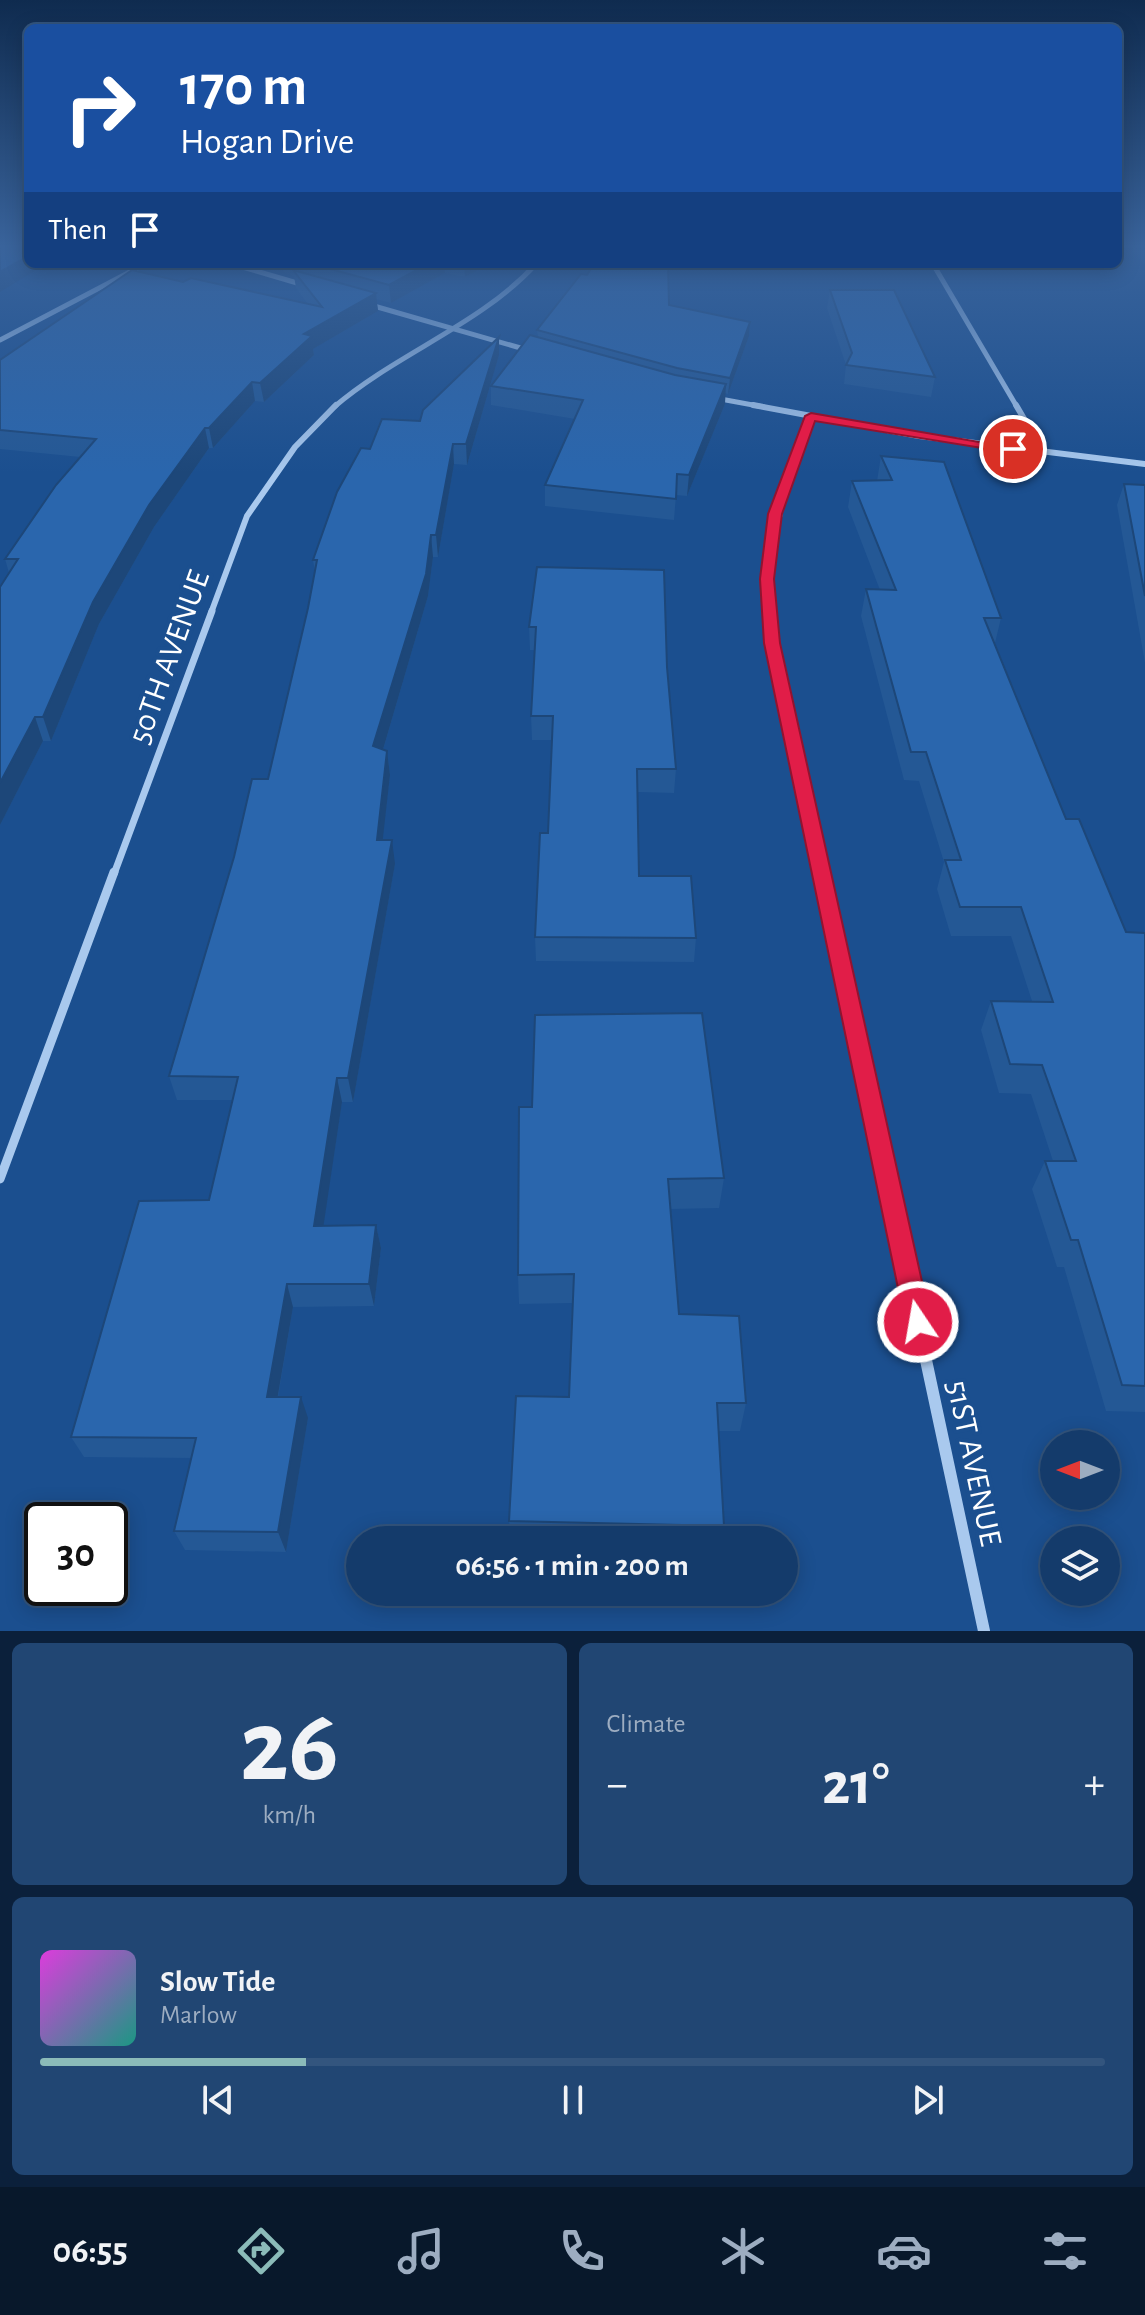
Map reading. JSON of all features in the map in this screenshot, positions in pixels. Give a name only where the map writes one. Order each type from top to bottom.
[{"type":"street","points":[[0,340],[36,321]]},
{"type":"street","points":[[426,321],[538,353]]},
{"type":"street","name":"50TH AVENUE","points":[[0,1179],[247,516],[277,467],[314,424],[358,386],[461,321]]},
{"type":"street","points":[[967,321],[1044,453]]},
{"type":"street","points":[[701,395],[1044,453],[1145,464]]},
{"type":"street","name":"51ST AVENUE","points":[[811,416],[775,514],[767,579],[772,643],[984,1631]]},
{"type":"building","points":[[57,321],[327,321],[304,334],[312,336],[260,383],[252,382],[209,428],[205,428],[149,505],[93,602],[43,717],[35,717],[0,783],[0,587],[18,559],[5,559],[56,485],[96,439],[0,430],[0,360]]},
{"type":"building","points":[[544,321],[750,322],[730,378],[677,368],[537,330]]},
{"type":"building","points":[[841,321],[909,321],[935,377],[846,365],[852,353]]},
{"type":"building","points":[[530,335],[675,375],[726,384],[689,475],[677,474],[676,499],[545,485],[583,400],[491,386]]},
{"type":"building","points":[[499,337],[466,444],[453,444],[436,535],[431,535],[426,574],[373,746],[387,751],[377,840],[392,840],[348,1078],[337,1078],[314,1226],[376,1225],[369,1284],[287,1284],[267,1397],[301,1397],[278,1532],[174,1531],[196,1438],[71,1437],[139,1201],[209,1200],[238,1077],[169,1076],[234,857],[252,779],[268,779],[308,608],[317,560],[313,560],[337,492],[361,448],[370,449],[382,419],[420,421],[423,410]]},
{"type":"building","points":[[881,456],[944,462],[1001,618],[984,618],[1066,819],[1079,819],[1126,932],[1145,933],[1145,1386],[1122,1385],[1078,1240],[1071,1240],[1045,1161],[1076,1161],[1042,1065],[1010,1064],[991,1001],[1053,1002],[1021,907],[960,907],[945,860],[961,860],[926,752],[911,752],[866,589],[896,590],[852,481],[892,480]]},
{"type":"building","points":[[1124,484],[1145,485],[1145,596]]},
{"type":"building","points":[[537,567],[664,570],[667,667],[676,769],[637,769],[639,876],[691,876],[696,938],[535,937],[540,833],[548,833],[553,716],[531,716],[536,627],[529,627]]},
{"type":"building","points":[[702,1013],[724,1178],[668,1179],[679,1314],[739,1316],[746,1403],[717,1403],[724,1526],[509,1521],[516,1396],[569,1397],[574,1274],[518,1275],[519,1107],[532,1107],[535,1015]]},
{"type":"route","points":[[918,1322],[772,643],[767,579],[775,514],[811,416],[1013,449]]}]
